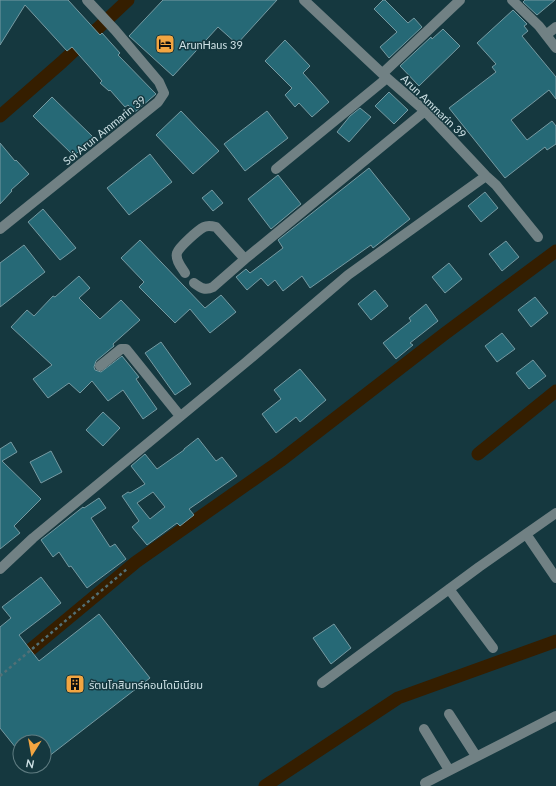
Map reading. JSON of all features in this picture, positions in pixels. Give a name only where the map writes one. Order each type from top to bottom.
[{"type":"street","name":"Soi Arun Ammarin 39","points":[[0,229],[158,102],[164,93],[159,82],[115,30],[87,0]]},
{"type":"street","points":[[276,169],[385,76],[460,0]]},
{"type":"street","points":[[512,0],[539,26],[556,48]]},
{"type":"street","name":"Arun Ammarin 39","points":[[311,2],[385,76],[425,111],[496,185],[538,237]]},
{"type":"street","points":[[546,35],[556,27]]},
{"type":"street","points":[[194,283],[202,289],[213,287],[425,111]]},
{"type":"street","points":[[0,570],[33,538],[348,274],[486,176]]},
{"type":"street","points":[[185,273],[177,260],[177,254],[180,248],[204,227],[216,227],[245,259]]},
{"type":"street","points":[[100,366],[121,349],[126,349],[180,416]]},
{"type":"street","points":[[322,683],[449,589],[556,513]]},
{"type":"street","points":[[526,534],[556,578]]},
{"type":"street","points":[[449,589],[493,648]]},
{"type":"street","points":[[449,714],[476,756]]},
{"type":"street","points":[[425,783],[556,716]]},
{"type":"street","points":[[424,729],[449,770]]},
{"type":"path","points":[[0,676],[127,569]]},
{"type":"building","points":[[0,0],[68,0],[100,35],[102,33],[120,53],[118,55],[156,94],[135,112],[128,105],[125,107],[110,90],[109,91],[100,83],[102,81],[72,47],[67,51],[25,5],[0,45]]},
{"type":"building","points":[[163,0],[277,0],[237,44],[218,27],[173,76],[129,36]]},
{"type":"building","points":[[383,0],[385,0],[408,23],[414,18],[422,27],[389,58],[380,47],[397,32],[374,9]]},
{"type":"building","points":[[525,0],[555,0],[537,15],[523,2]]},
{"type":"building","points":[[513,10],[527,24],[524,26],[528,31],[522,36],[556,77],[556,99],[549,90],[511,120],[527,140],[552,121],[556,126],[556,144],[547,150],[545,147],[505,178],[449,108],[496,72],[492,67],[496,64],[477,43]]},
{"type":"building","points":[[443,29],[460,46],[419,86],[400,66],[431,37],[432,39]]},
{"type":"building","points":[[285,40],[310,66],[303,73],[329,102],[312,117],[299,103],[295,107],[285,95],[292,88],[265,61]]},
{"type":"building","points":[[389,92],[408,110],[394,124],[375,106]]},
{"type":"building","points":[[52,97],[93,137],[74,156],[33,116]]},
{"type":"building","points":[[360,108],[371,117],[349,142],[337,132],[350,116]]},
{"type":"building","points":[[181,111],[219,151],[193,174],[156,135]]},
{"type":"building","points":[[267,111],[288,138],[245,171],[224,144]]},
{"type":"building","points":[[0,143],[15,161],[16,160],[29,174],[11,190],[12,191],[0,204]]},
{"type":"building","points":[[150,154],[172,182],[129,215],[107,188]]},
{"type":"building","points":[[369,168],[410,219],[373,248],[371,245],[310,288],[302,276],[283,291],[275,280],[268,286],[261,278],[247,290],[236,277],[246,269],[250,273],[283,248],[278,240]]},
{"type":"building","points":[[278,175],[301,204],[271,229],[248,199]]},
{"type":"building","points":[[212,190],[223,203],[213,211],[202,198]]},
{"type":"building","points":[[485,192],[498,208],[481,222],[468,206]]},
{"type":"building","points":[[43,209],[76,248],[60,260],[28,222]]},
{"type":"building","points":[[140,240],[205,308],[221,295],[236,312],[210,333],[190,309],[175,323],[139,287],[144,282],[121,258]]},
{"type":"building","points":[[506,241],[519,257],[502,271],[489,254]]},
{"type":"building","points":[[24,245],[45,272],[0,307],[0,263]]},
{"type":"building","points":[[449,263],[462,279],[445,293],[432,277]]},
{"type":"building","points":[[79,276],[90,288],[79,298],[100,319],[121,300],[140,320],[113,344],[114,346],[96,361],[94,367],[95,370],[101,372],[122,356],[139,377],[136,379],[157,409],[143,419],[123,390],[108,401],[92,381],[80,393],[69,383],[48,398],[33,379],[52,365],[11,327],[27,310],[34,316],[53,296],[55,297]]},
{"type":"building","points":[[375,290],[388,306],[371,320],[358,304]]},
{"type":"building","points":[[535,297],[548,313],[531,327],[518,310]]},
{"type":"building","points":[[426,304],[438,321],[410,343],[413,345],[396,359],[383,343],[411,321],[409,318]]},
{"type":"building","points":[[502,333],[515,349],[497,362],[485,346]]},
{"type":"building","points":[[161,342],[191,384],[175,395],[145,353]]},
{"type":"building","points":[[533,360],[546,376],[529,389],[516,373]]},
{"type":"building","points":[[300,369],[326,400],[300,422],[296,417],[276,433],[262,414],[281,399],[274,390]]},
{"type":"building","points":[[103,412],[120,428],[103,446],[86,430]]},
{"type":"building","points":[[198,438],[216,461],[222,457],[237,476],[189,509],[194,515],[180,526],[177,523],[147,545],[132,527],[139,521],[122,496],[145,484],[131,466],[145,454],[157,469]],"holes":[[[153,492],[165,507],[150,519],[137,503]]]},
{"type":"building","points":[[11,442],[17,452],[2,461],[41,499],[14,526],[20,533],[0,549],[0,449]]},
{"type":"building","points":[[51,451],[62,472],[41,483],[30,462]]},
{"type":"building","points":[[99,498],[106,508],[91,518],[110,547],[115,544],[126,559],[87,588],[71,566],[69,567],[59,552],[53,557],[41,540],[83,507],[84,508]]},
{"type":"building","name":"รัตนโกสินทร์คอนโดมิเนียม","points":[[41,577],[61,603],[19,635],[39,661],[99,614],[150,678],[52,754],[52,734],[12,734],[12,743],[0,728],[0,627],[11,618],[2,607]]},
{"type":"building","points":[[334,624],[351,648],[331,664],[313,638]]},
{"type":"waterway","points":[[0,116],[62,62],[128,0]]},
{"type":"waterway","points":[[0,675],[136,562],[280,461],[443,335],[556,251]]},
{"type":"waterway","points":[[478,454],[556,391]]},
{"type":"waterway","points":[[265,786],[398,698],[556,641]]},
{"type":"place","name":"ArunHaus 39","points":[[165,44]]},
{"type":"place","name":"รัตนโกสินทร์คอนโดมิเนียม","points":[[75,684]]}]
